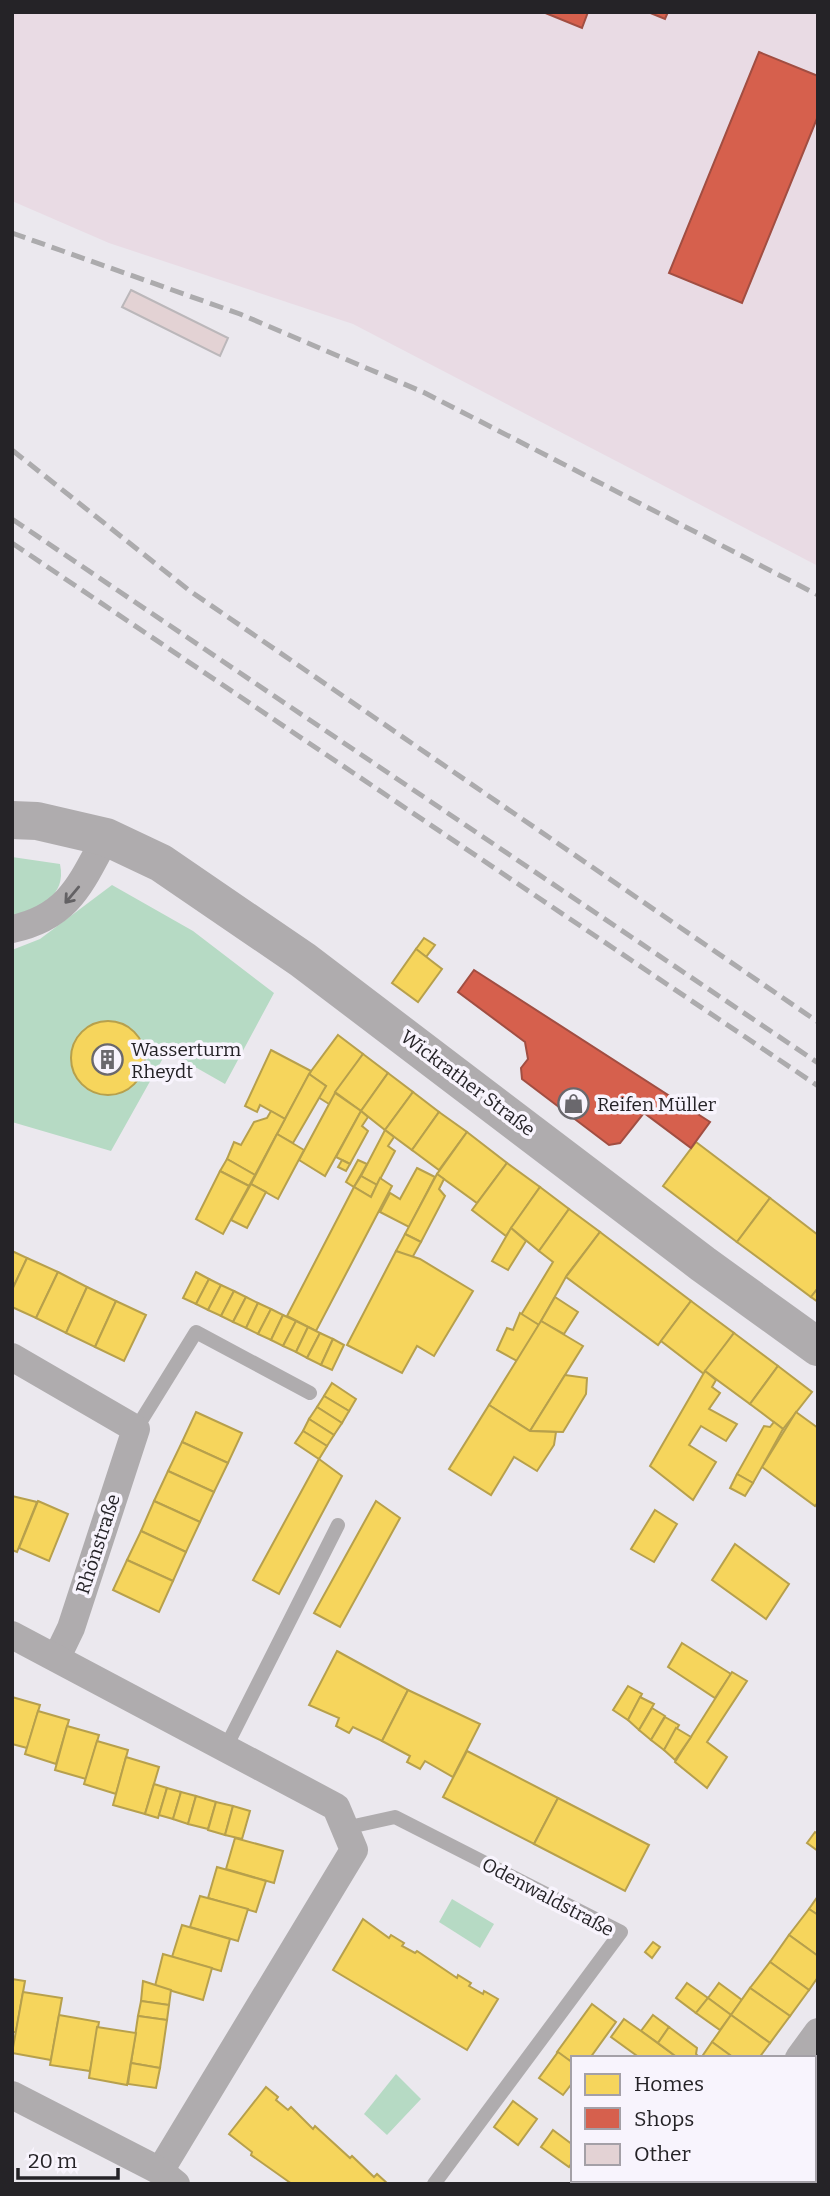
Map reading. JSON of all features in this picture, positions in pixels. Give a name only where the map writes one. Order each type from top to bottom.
[{"type":"main road","name":"Wickrather Straße","points":[[12,820],[37,821],[106,837],[161,863],[303,960],[703,1264],[818,1346]]},
{"type":"street","points":[[12,929],[37,924],[57,912],[77,891],[106,837]]},
{"type":"street","points":[[12,1357],[136,1429]]},
{"type":"street","name":"Rhönstraße","points":[[57,1657],[71,1628],[136,1429]]},
{"type":"street","points":[[12,1635],[336,1807],[354,1850],[168,2177],[12,2095]]},
{"type":"street","points":[[800,2056],[818,2032]]},
{"type":"lane","name":"Rhönstraße","points":[[136,1429],[196,1332],[310,1393]]},
{"type":"lane","points":[[226,1748],[338,1525]]},
{"type":"lane","name":"Odenwaldstraße","points":[[345,1828],[395,1817],[621,1932],[434,2184]]},
{"type":"shaded area","points":[[12,12],[818,12],[818,566],[353,324],[109,243],[12,201]]},
{"type":"green space","points":[[12,857],[60,864],[61,876],[55,893],[48,900],[12,917]]},
{"type":"green space","points":[[112,885],[193,931],[274,993],[225,1084],[167,1051],[111,1151],[12,1122],[12,950],[40,939]]},
{"type":"green space","points":[[452,1899],[494,1924],[480,1948],[439,1922]]},
{"type":"green space","points":[[396,2074],[421,2099],[387,2135],[364,2114]]},
{"type":"building: Homes","points":[[424,938],[435,945],[426,957],[416,949]]},
{"type":"building: Homes","points":[[416,949],[442,969],[418,1002],[392,983]]},
{"type":"building: Homes","name":"Wasserturm Rheydt","points":[[108,1021],[129,1027],[139,1037],[145,1058],[139,1079],[129,1089],[108,1095],[87,1089],[77,1079],[71,1058],[77,1037],[87,1027]]},
{"type":"building: Homes","points":[[338,1035],[363,1054],[329,1104],[318,1097],[326,1086],[309,1074]]},
{"type":"building: Homes","points":[[271,1050],[311,1071],[285,1119],[260,1105],[257,1112],[245,1106]]},
{"type":"building: Homes","points":[[363,1054],[388,1073],[361,1111],[335,1092]]},
{"type":"building: Homes","points":[[388,1073],[413,1092],[385,1130],[361,1111]]},
{"type":"building: Homes","points":[[309,1074],[326,1086],[293,1143],[277,1134]]},
{"type":"building: Homes","points":[[413,1092],[439,1112],[412,1150],[385,1130]]},
{"type":"building: Homes","points":[[335,1093],[361,1111],[325,1176],[299,1160]]},
{"type":"building: Homes","points":[[271,1111],[285,1119],[255,1175],[227,1159],[234,1142],[241,1145],[254,1122],[267,1118]]},
{"type":"building: Homes","points":[[361,1111],[368,1117],[362,1126],[368,1131],[350,1164],[336,1157]]},
{"type":"building: Homes","points":[[439,1112],[467,1132],[439,1170],[412,1150]]},
{"type":"building: Homes","points":[[385,1130],[394,1137],[388,1146],[395,1151],[377,1185],[361,1176]]},
{"type":"building: Homes","points":[[467,1132],[507,1163],[477,1203],[437,1174]]},
{"type":"building: Homes","points":[[277,1134],[304,1150],[278,1199],[251,1184]]},
{"type":"building: Homes","points":[[696,1142],[770,1198],[737,1242],[663,1186]]},
{"type":"building: Homes","points":[[227,1159],[255,1175],[249,1186],[220,1171]]},
{"type":"building: Homes","points":[[342,1160],[350,1164],[346,1171],[338,1167]]},
{"type":"building: Homes","points":[[358,1160],[367,1164],[354,1187],[346,1182]]},
{"type":"building: Homes","points":[[507,1163],[540,1187],[506,1236],[472,1210]]},
{"type":"building: Homes","points":[[417,1168],[435,1177],[409,1227],[380,1212],[390,1193],[400,1199]]},
{"type":"building: Homes","points":[[220,1171],[249,1186],[223,1234],[196,1219]]},
{"type":"building: Homes","points":[[437,1174],[444,1179],[439,1189],[445,1196],[421,1242],[405,1234]]},
{"type":"building: Homes","points":[[361,1176],[377,1185],[371,1197],[354,1187]]},
{"type":"building: Homes","points":[[380,1178],[392,1186],[316,1331],[287,1316],[354,1187],[371,1197]]},
{"type":"building: Homes","points":[[251,1184],[266,1192],[247,1228],[231,1220]]},
{"type":"building: Homes","points":[[540,1187],[569,1209],[539,1251],[511,1228]]},
{"type":"building: Homes","points":[[770,1198],[818,1235],[818,1288],[811,1297],[737,1242]]},
{"type":"building: Homes","points":[[569,1209],[600,1232],[567,1275],[539,1325],[521,1315],[553,1262],[539,1251]]},
{"type":"building: Homes","points":[[511,1228],[526,1241],[508,1270],[492,1261]]},
{"type":"building: Homes","points":[[600,1232],[691,1301],[658,1345],[566,1277]]},
{"type":"building: Homes","points":[[405,1234],[421,1242],[412,1258],[396,1251]]},
{"type":"building: Homes","points":[[12,1251],[27,1258],[12,1290]]},
{"type":"building: Homes","points":[[396,1251],[420,1259],[473,1291],[434,1356],[417,1346],[402,1373],[347,1345]]},
{"type":"building: Homes","points":[[27,1258],[58,1272],[36,1318],[12,1307],[12,1290]]},
{"type":"building: Homes","points":[[58,1272],[87,1287],[66,1333],[36,1318]]},
{"type":"building: Homes","points":[[196,1272],[209,1279],[196,1304],[183,1298]]},
{"type":"building: Homes","points":[[209,1279],[221,1285],[208,1310],[196,1304]]},
{"type":"building: Homes","points":[[221,1285],[234,1291],[221,1316],[208,1310]]},
{"type":"building: Homes","points":[[87,1287],[116,1301],[95,1347],[66,1333]]},
{"type":"building: Homes","points":[[818,1288],[818,1302],[811,1297]]},
{"type":"building: Homes","points":[[234,1291],[246,1297],[233,1322],[221,1316]]},
{"type":"building: Homes","points":[[246,1297],[258,1303],[246,1328],[233,1322]]},
{"type":"building: Homes","points":[[555,1297],[578,1312],[564,1334],[541,1321]]},
{"type":"building: Homes","points":[[116,1301],[146,1315],[124,1361],[95,1347]]},
{"type":"building: Homes","points":[[691,1301],[734,1333],[704,1374],[661,1341]]},
{"type":"building: Homes","points":[[258,1303],[271,1309],[258,1334],[246,1328]]},
{"type":"building: Homes","points":[[271,1309],[283,1315],[271,1340],[258,1334]]},
{"type":"building: Homes","points":[[520,1313],[539,1325],[517,1361],[497,1350],[507,1328],[513,1330]]},
{"type":"building: Homes","points":[[283,1315],[296,1321],[283,1346],[271,1340]]},
{"type":"building: Homes","points":[[296,1321],[308,1327],[296,1352],[283,1346]]},
{"type":"building: Homes","points":[[541,1321],[583,1346],[530,1431],[489,1405]]},
{"type":"building: Homes","points":[[308,1327],[320,1333],[307,1358],[296,1352]]},
{"type":"building: Homes","points":[[320,1333],[333,1339],[321,1365],[307,1358]]},
{"type":"building: Homes","points":[[734,1333],[778,1366],[750,1404],[705,1371]]},
{"type":"building: Homes","points":[[333,1339],[344,1345],[332,1370],[321,1365]]},
{"type":"building: Homes","points":[[778,1366],[812,1392],[783,1429],[750,1404]]},
{"type":"building: Homes","points":[[705,1371],[716,1380],[712,1387],[720,1393],[709,1409],[737,1424],[726,1441],[701,1426],[689,1445],[716,1462],[693,1500],[650,1466]]},
{"type":"building: Homes","points":[[565,1375],[587,1378],[586,1394],[563,1432],[530,1431]]},
{"type":"building: Homes","points":[[332,1383],[356,1399],[349,1411],[324,1396]]},
{"type":"building: Homes","points":[[324,1396],[349,1411],[342,1423],[317,1407]]},
{"type":"building: Homes","points":[[489,1405],[530,1431],[556,1432],[554,1445],[537,1471],[514,1457],[491,1495],[449,1469]]},
{"type":"building: Homes","points":[[317,1407],[342,1423],[334,1435],[309,1419]]},
{"type":"building: Homes","points":[[196,1412],[242,1433],[228,1463],[182,1442]]},
{"type":"building: Homes","points":[[796,1412],[818,1428],[818,1502],[815,1506],[762,1467]]},
{"type":"building: Homes","points":[[309,1419],[334,1435],[327,1446],[303,1431]]},
{"type":"building: Homes","points":[[774,1422],[783,1429],[753,1483],[737,1474],[764,1426],[770,1427]]},
{"type":"building: Homes","points":[[303,1431],[327,1446],[319,1459],[295,1443]]},
{"type":"building: Homes","points":[[182,1442],[228,1463],[214,1492],[168,1471]]},
{"type":"building: Homes","points":[[319,1459],[342,1476],[279,1594],[253,1580]]},
{"type":"building: Homes","points":[[168,1471],[214,1492],[200,1522],[154,1501]]},
{"type":"building: Homes","points":[[737,1474],[753,1483],[745,1496],[730,1488]]},
{"type":"building: Homes","points":[[12,1496],[37,1502],[17,1552],[12,1550]]},
{"type":"building: Homes","points":[[38,1501],[68,1514],[49,1561],[19,1548]]},
{"type":"building: Homes","points":[[154,1501],[200,1522],[186,1552],[141,1531]]},
{"type":"building: Homes","points":[[376,1501],[400,1518],[340,1627],[314,1613]]},
{"type":"building: Homes","points":[[655,1510],[677,1524],[654,1562],[631,1549]]},
{"type":"building: Homes","points":[[141,1531],[186,1552],[173,1581],[127,1560]]},
{"type":"building: Homes","points":[[735,1544],[789,1584],[766,1619],[712,1580]]},
{"type":"building: Homes","points":[[127,1560],[173,1581],[159,1612],[113,1590]]},
{"type":"building: Homes","points":[[682,1643],[731,1674],[715,1698],[668,1667]]},
{"type":"building: Homes","points":[[337,1651],[408,1690],[382,1741],[353,1727],[349,1733],[336,1726],[339,1718],[309,1705]]},
{"type":"building: Homes","points":[[732,1672],[747,1681],[707,1742],[727,1757],[707,1788],[675,1762]]},
{"type":"building: Homes","points":[[628,1686],[642,1694],[628,1720],[613,1710]]},
{"type":"building: Homes","points":[[408,1690],[480,1724],[453,1777],[425,1761],[420,1769],[407,1762],[410,1756],[382,1741]]},
{"type":"building: Homes","points":[[12,1697],[40,1705],[27,1748],[12,1744]]},
{"type":"building: Homes","points":[[640,1697],[654,1704],[639,1730],[628,1720]]},
{"type":"building: Homes","points":[[652,1708],[665,1716],[651,1740],[639,1730]]},
{"type":"building: Homes","points":[[38,1711],[69,1720],[56,1764],[25,1754]]},
{"type":"building: Homes","points":[[665,1717],[679,1725],[664,1750],[651,1740]]},
{"type":"building: Homes","points":[[67,1726],[99,1735],[86,1779],[55,1770]]},
{"type":"building: Homes","points":[[676,1728],[691,1737],[675,1760],[664,1750]]},
{"type":"building: Homes","points":[[97,1741],[128,1750],[116,1794],[84,1784]]},
{"type":"building: Homes","points":[[467,1751],[558,1798],[534,1844],[443,1797]]},
{"type":"building: Homes","points":[[126,1757],[159,1767],[145,1814],[113,1805]]},
{"type":"building: Homes","points":[[154,1784],[167,1788],[158,1818],[145,1814]]},
{"type":"building: Homes","points":[[167,1788],[181,1792],[173,1819],[159,1815]]},
{"type":"building: Homes","points":[[181,1792],[196,1796],[188,1824],[173,1819]]},
{"type":"building: Homes","points":[[196,1796],[216,1802],[208,1829],[188,1824]]},
{"type":"building: Homes","points":[[558,1798],[649,1845],[625,1891],[534,1844]]},
{"type":"building: Homes","points":[[216,1802],[233,1806],[225,1835],[208,1830]]},
{"type":"building: Homes","points":[[233,1806],[250,1811],[242,1839],[225,1835]]},
{"type":"building: Homes","points":[[815,1832],[818,1834],[818,1851],[807,1843]]},
{"type":"building: Homes","points":[[235,1838],[283,1851],[274,1883],[226,1869]]},
{"type":"building: Homes","points":[[217,1867],[266,1881],[256,1912],[208,1898]]},
{"type":"building: Homes","points":[[200,1896],[248,1909],[238,1941],[190,1927]]},
{"type":"building: Homes","points":[[818,1896],[818,1915],[809,1909]]},
{"type":"building: Homes","points":[[809,1909],[818,1915],[818,1956],[789,1935]]},
{"type":"building: Homes","points":[[363,1919],[389,1938],[391,1935],[404,1943],[402,1946],[415,1953],[417,1951],[457,1978],[458,1975],[471,1983],[469,1986],[498,1999],[467,2050],[333,1970]]},
{"type":"building: Homes","points":[[182,1925],[230,1939],[221,1971],[172,1957]]},
{"type":"building: Homes","points":[[789,1935],[818,1956],[818,1977],[809,1990],[770,1962]]},
{"type":"building: Homes","points":[[653,1942],[660,1947],[652,1958],[645,1952]]},
{"type":"building: Homes","points":[[163,1954],[212,1968],[203,2000],[155,1986]]},
{"type":"building: Homes","points":[[770,1962],[809,1990],[790,2016],[750,1988]]},
{"type":"building: Homes","points":[[12,1979],[25,1981],[16,2032],[12,2032]]},
{"type":"building: Homes","points":[[143,1981],[171,1990],[169,2005],[141,2001]]},
{"type":"building: Homes","points":[[687,1983],[708,1998],[696,2013],[676,1998]]},
{"type":"building: Homes","points":[[719,1983],[742,2000],[731,2015],[708,1998]]},
{"type":"building: Homes","points":[[750,1988],[790,2016],[770,2043],[731,2015]]},
{"type":"building: Homes","points":[[23,1992],[62,1998],[51,2060],[12,2053]]},
{"type":"building: Homes","points":[[708,1998],[731,2015],[720,2030],[696,2013]]},
{"type":"building: Homes","points":[[141,2001],[169,2005],[167,2020],[138,2016]]},
{"type":"building: Homes","points":[[592,2004],[616,2022],[591,2056],[571,2056],[571,2062],[557,2052]]},
{"type":"building: Homes","points":[[59,2015],[99,2022],[90,2071],[50,2065]]},
{"type":"building: Homes","points":[[653,2015],[669,2027],[658,2043],[641,2031]]},
{"type":"building: Homes","points":[[731,2015],[770,2043],[760,2056],[731,2056],[712,2042]]},
{"type":"building: Homes","points":[[138,2016],[167,2020],[160,2068],[131,2063]]},
{"type":"building: Homes","points":[[624,2019],[675,2056],[637,2056],[611,2037]]},
{"type":"building: Homes","points":[[97,2027],[136,2033],[127,2085],[89,2078]]},
{"type":"building: Homes","points":[[669,2027],[697,2048],[698,2056],[675,2056],[658,2043]]},
{"type":"building: Homes","points":[[712,2042],[731,2056],[702,2056]]},
{"type":"building: Homes","points":[[558,2052],[571,2062],[571,2085],[563,2095],[539,2078]]},
{"type":"building: Homes","points":[[131,2063],[160,2068],[156,2088],[128,2084]]},
{"type":"building: Homes","points":[[816,2086],[818,2087],[818,2117],[816,2116]]},
{"type":"building: Homes","points":[[266,2087],[288,2110],[291,2107],[313,2129],[315,2126],[350,2158],[352,2156],[374,2177],[377,2174],[388,2184],[292,2184],[251,2155],[252,2152],[229,2134]]},
{"type":"building: Homes","points":[[513,2101],[537,2119],[518,2145],[494,2127]]},
{"type":"building: Homes","points":[[553,2130],[571,2144],[571,2164],[569,2167],[541,2147]]},
{"type":"building: Homes","points":[[590,2182],[612,2182],[610,2184]]},
{"type":"building: Homes","points":[[625,2182],[670,2182],[669,2184]]},
{"type":"building: Homes","points":[[748,2182],[804,2182],[803,2184],[746,2184]]},
{"type":"building: Shops","points":[[543,12],[588,12],[582,28]]},
{"type":"building: Shops","points":[[648,12],[668,12],[665,19]]},
{"type":"building: Shops","points":[[759,52],[818,76],[818,116],[742,303],[669,273]]},
{"type":"building: Shops","points":[[474,970],[710,1122],[691,1148],[644,1113],[620,1143],[609,1145],[522,1079],[521,1068],[528,1059],[525,1042],[458,992]]},
{"type":"building: Other","points":[[131,290],[228,338],[220,356],[122,307]]},
{"type":"railway","points":[[12,233],[240,314],[425,393],[818,595]]},
{"type":"railway","points":[[12,450],[190,591],[818,1022]]},
{"type":"railway","points":[[12,519],[818,1063]]},
{"type":"railway","points":[[12,543],[818,1086]]},
{"type":"place","name":"Wasserturm Rheydt","points":[[108,1060]]},
{"type":"place","name":"Reifen Müller","points":[[574,1104]]}]
